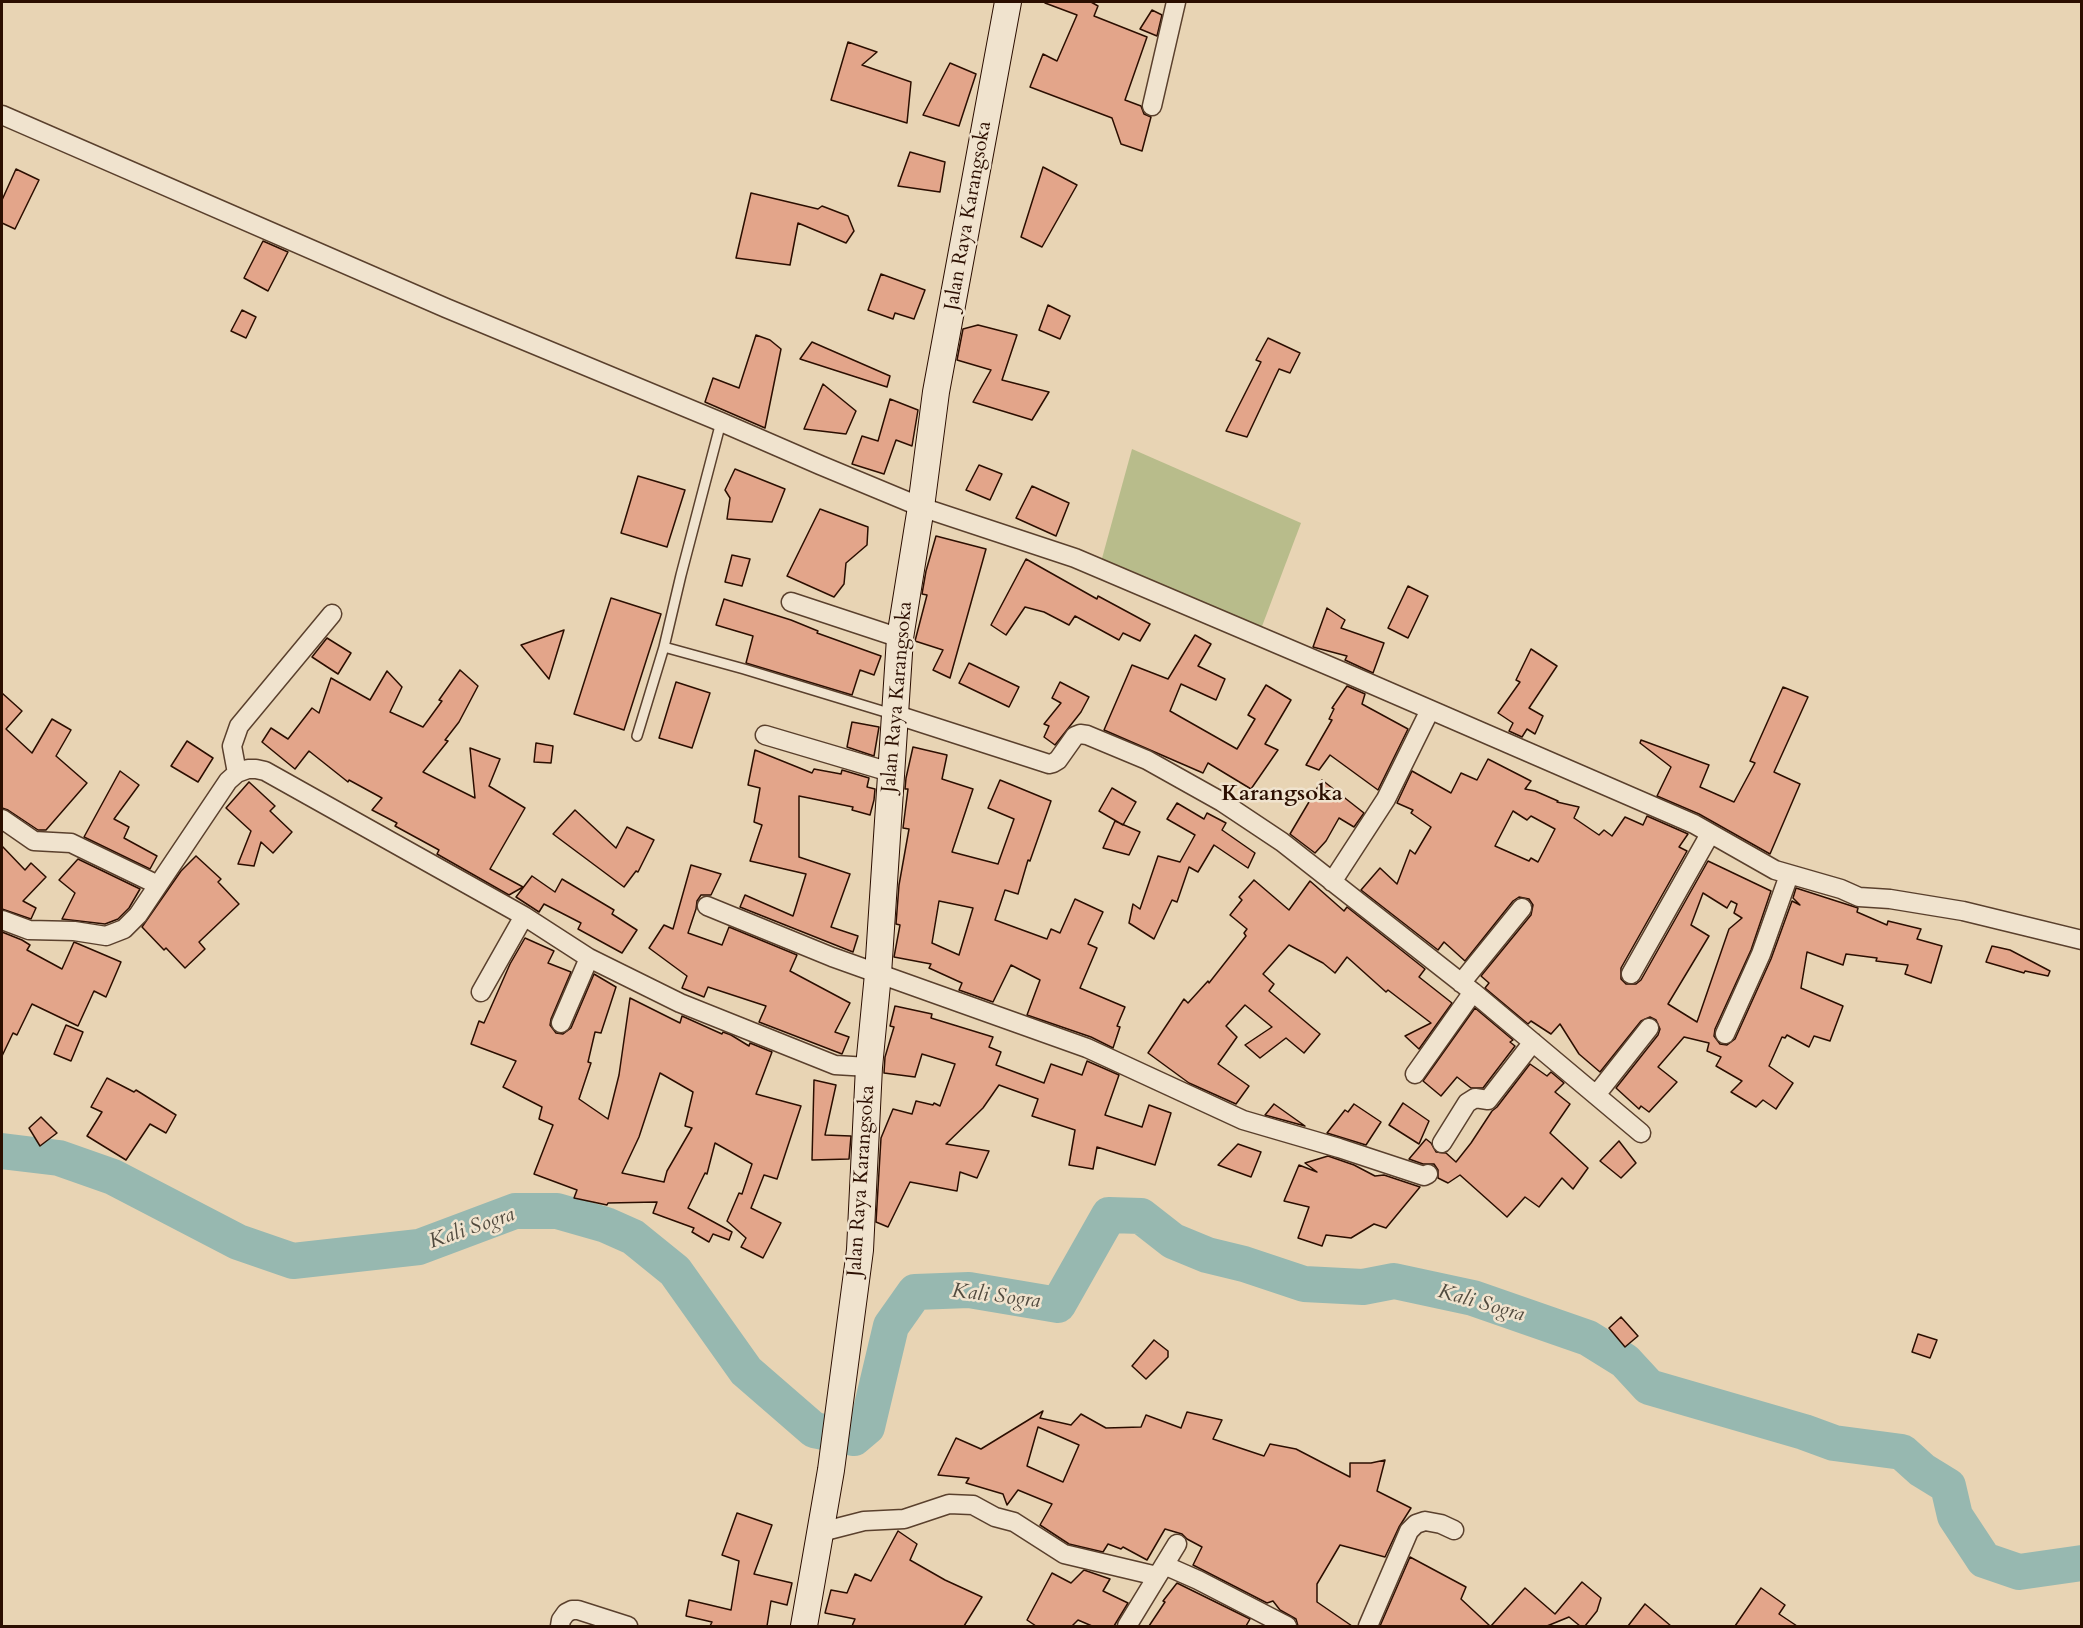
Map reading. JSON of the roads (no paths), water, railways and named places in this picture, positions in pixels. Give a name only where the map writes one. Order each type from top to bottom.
[{"type":"main road","name":"Jalan Raya Karangsoka","points":[[804,1626],[831,1470],[860,1250],[869,1067],[878,974],[900,638],[921,507],[936,392],[1008,2]]},
{"type":"street","points":[[1152,106],[1176,2]]},
{"type":"street","points":[[2,116],[446,308],[921,507],[1075,558],[1694,824],[1775,870],[1841,889],[1859,897],[1890,899],[1963,911],[2082,940]]},
{"type":"street","points":[[791,602],[900,638]]},
{"type":"street","points":[[237,773],[232,746],[239,726],[332,614]]},
{"type":"street","points":[[1332,882],[1386,798],[1430,710]]},
{"type":"street","points":[[894,714],[1048,764],[1058,760],[1075,736],[1087,735],[1147,760],[1222,802],[1282,842],[1467,987],[1641,1133]]},
{"type":"street","points":[[765,735],[890,772]]},
{"type":"street","points":[[2,920],[29,930],[74,931],[106,936],[124,929],[138,915],[228,781],[237,773],[248,769],[266,771],[524,916],[589,958],[680,1003],[835,1065],[869,1067]]},
{"type":"street","points":[[2,819],[34,841],[71,843],[158,885]]},
{"type":"street","points":[[1631,974],[1710,834]]},
{"type":"street","points":[[1725,1034],[1761,954],[1789,875]]},
{"type":"street","points":[[707,906],[832,957],[1087,1048],[1243,1120],[1424,1176],[1428,1174]]},
{"type":"street","points":[[1415,1074],[1467,987],[1522,908]]},
{"type":"street","points":[[481,992],[524,916]]},
{"type":"street","points":[[561,1023],[589,958]]},
{"type":"street","points":[[1596,1095],[1649,1028]]},
{"type":"street","points":[[1442,1143],[1467,1103],[1475,1098],[1488,1100],[1533,1042]]},
{"type":"street","points":[[821,1532],[864,1521],[904,1518],[949,1504],[973,1505],[995,1517],[1014,1522],[1064,1554],[1198,1580],[1287,1626]]},
{"type":"street","points":[[1368,1626],[1409,1531],[1416,1524],[1425,1521],[1441,1524],[1454,1530]]},
{"type":"street","points":[[1127,1626],[1177,1544]]},
{"type":"street","points":[[560,1626],[566,1613],[578,1610],[628,1626]]},
{"type":"lane","points":[[637,736],[664,647],[721,422]]},
{"type":"lane","points":[[664,647],[894,714]]},
{"type":"waterway","name":"Kali Sogra","points":[[2,1151],[59,1158],[113,1177],[238,1242],[293,1261],[419,1247],[515,1211],[557,1211],[606,1225],[633,1237],[675,1271],[746,1371],[814,1430],[854,1438],[867,1427],[891,1326],[915,1292],[969,1290],[1058,1305],[1109,1215],[1141,1216],[1173,1241],[1207,1255],[1244,1264],[1304,1284],[1363,1287],[1394,1281],[1473,1298],[1588,1338],[1625,1361],[1649,1387],[1804,1432],[1834,1443],[1902,1452],[1922,1470],[1948,1486],[1955,1516],[1984,1560],[2019,1572],[2082,1563]]},
{"type":"district","name":"Karangsoka","points":[[1282,795]]}]
